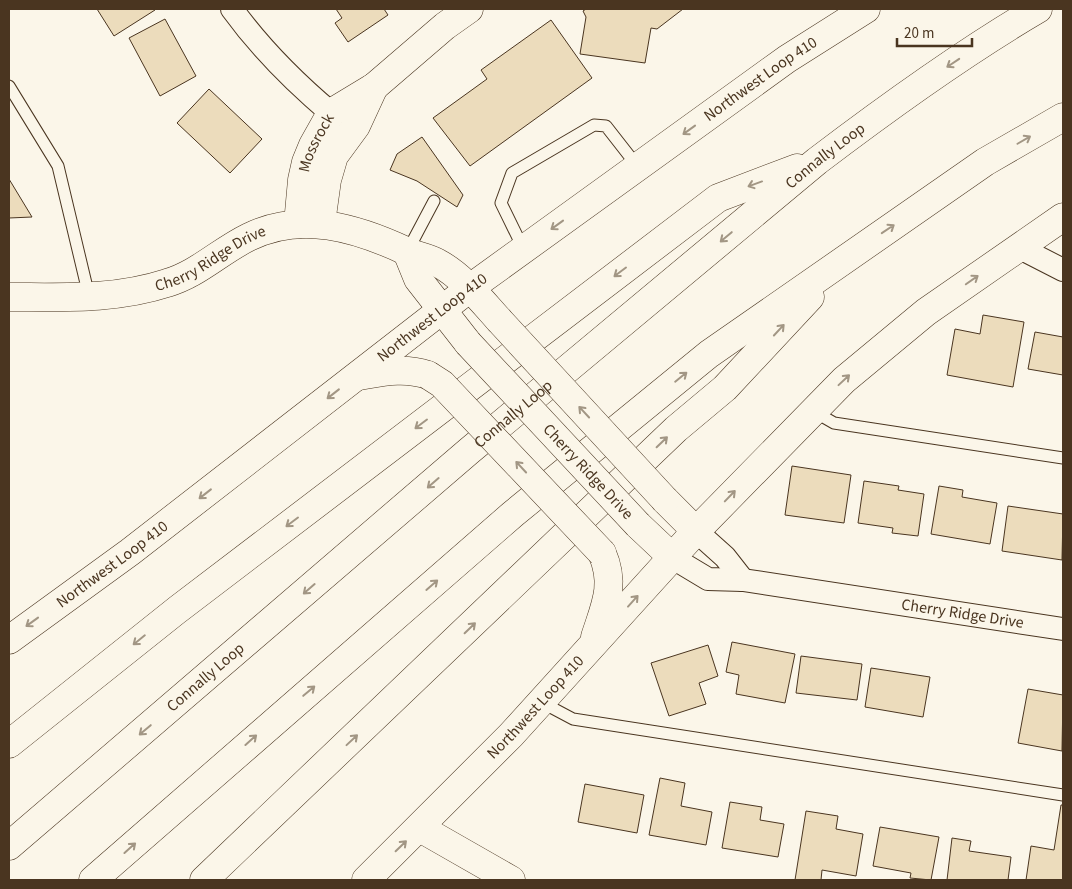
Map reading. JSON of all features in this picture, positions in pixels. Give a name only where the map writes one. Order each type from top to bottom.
[{"type":"main road","name":"Mossrock","points":[[310,224],[302,180],[313,144],[331,113],[374,88],[445,26],[470,9]]},
{"type":"main road","name":"Connally Loop","points":[[9,846],[470,451],[817,161],[885,110],[999,32],[1038,9]]},
{"type":"main road","name":"Northwest Loop 410","points":[[9,640],[130,552],[470,288],[787,59],[860,10]]},
{"type":"main road","name":"Mossrock","points":[[310,224],[334,156],[356,126],[374,88]]},
{"type":"main road","points":[[93,880],[513,514],[709,354],[985,162],[1063,117]]},
{"type":"main road","points":[[9,744],[177,610],[718,198],[817,161]]},
{"type":"main road","name":"Northwest Loop 410","points":[[366,880],[420,828],[541,702],[696,531],[844,380],[926,312],[1063,217]]},
{"type":"main road","name":"Cherry Ridge Drive","points":[[9,297],[90,298],[130,293],[166,284],[190,275],[250,236],[310,224],[375,237],[407,252],[438,262],[470,288],[664,500],[696,531]]},
{"type":"main road","name":"Cherry Ridge Drive","points":[[407,252],[418,279],[468,343],[638,526],[672,558]]},
{"type":"main road","points":[[204,880],[676,429],[725,388],[848,256]]},
{"type":"main road","points":[[356,376],[393,370],[415,370],[428,375],[442,384],[602,553],[609,569],[609,594],[592,646]]},
{"type":"main road","points":[[420,828],[511,880]]},
{"type":"street","points":[[232,9],[255,41],[279,67],[331,113]]},
{"type":"street","points":[[1018,247],[1063,270]]},
{"type":"street","name":"Cherry Ridge Drive","points":[[696,531],[725,557],[743,580]]},
{"type":"street","name":"Cherry Ridge Drive","points":[[672,558],[708,579],[743,580],[1063,630]]},
{"type":"lane","points":[[9,86],[58,166],[90,298]]},
{"type":"lane","points":[[524,250],[502,203],[512,173],[594,125],[606,126],[638,167]]},
{"type":"lane","points":[[407,252],[434,201]]},
{"type":"lane","points":[[813,411],[834,422],[1063,458]]},
{"type":"lane","points":[[541,702],[573,719],[1063,795]]},
{"type":"building","points":[[97,9],[154,9],[155,10],[114,36]]},
{"type":"building","points":[[336,9],[384,9],[388,15],[348,42],[335,23],[342,18]]},
{"type":"building","points":[[586,9],[683,9],[657,29],[651,28],[645,63],[580,54],[586,17],[583,11]]},
{"type":"building","points":[[165,19],[196,76],[160,96],[129,38]]},
{"type":"building","points":[[551,20],[592,78],[470,166],[433,118],[487,79],[481,70]]},
{"type":"building","points":[[209,89],[262,139],[230,173],[177,123]]},
{"type":"building","points":[[422,137],[463,195],[457,207],[417,181],[390,170],[397,154]]},
{"type":"building","points":[[9,179],[32,217],[9,218]]},
{"type":"building","points":[[983,315],[1024,322],[1013,387],[947,375],[955,329],[980,334]]},
{"type":"building","points":[[1035,332],[1063,337],[1063,375],[1028,369]]},
{"type":"building","points":[[792,466],[851,475],[844,523],[785,515]]},
{"type":"building","points":[[864,481],[899,486],[898,490],[924,494],[918,536],[892,533],[893,528],[858,523]]},
{"type":"building","points":[[939,486],[963,490],[962,497],[997,503],[990,544],[931,534]]},
{"type":"building","points":[[1008,506],[1063,514],[1062,560],[1002,551]]},
{"type":"building","points":[[732,642],[795,654],[785,703],[736,694],[739,675],[726,672]]},
{"type":"building","points":[[708,645],[718,676],[699,683],[706,704],[669,716],[651,663]]},
{"type":"building","points":[[801,656],[862,664],[857,700],[796,693]]},
{"type":"building","points":[[871,668],[930,677],[923,717],[865,707]]},
{"type":"building","points":[[1028,689],[1063,695],[1062,751],[1018,743]]},
{"type":"building","points":[[660,778],[685,783],[681,806],[712,812],[706,845],[649,835]]},
{"type":"building","points":[[585,784],[644,795],[637,833],[578,822]]},
{"type":"building","points":[[730,802],[762,807],[760,820],[784,824],[778,857],[722,848]]},
{"type":"building","points":[[1061,805],[1063,805],[1063,880],[1026,880],[1031,846],[1054,850]]},
{"type":"building","points":[[806,811],[838,816],[836,829],[863,834],[856,876],[822,870],[821,880],[795,880]]},
{"type":"building","points":[[880,827],[939,837],[931,880],[910,878],[911,873],[873,866]]},
{"type":"building","points":[[952,838],[971,841],[969,851],[1011,857],[1008,880],[947,880]]}]
